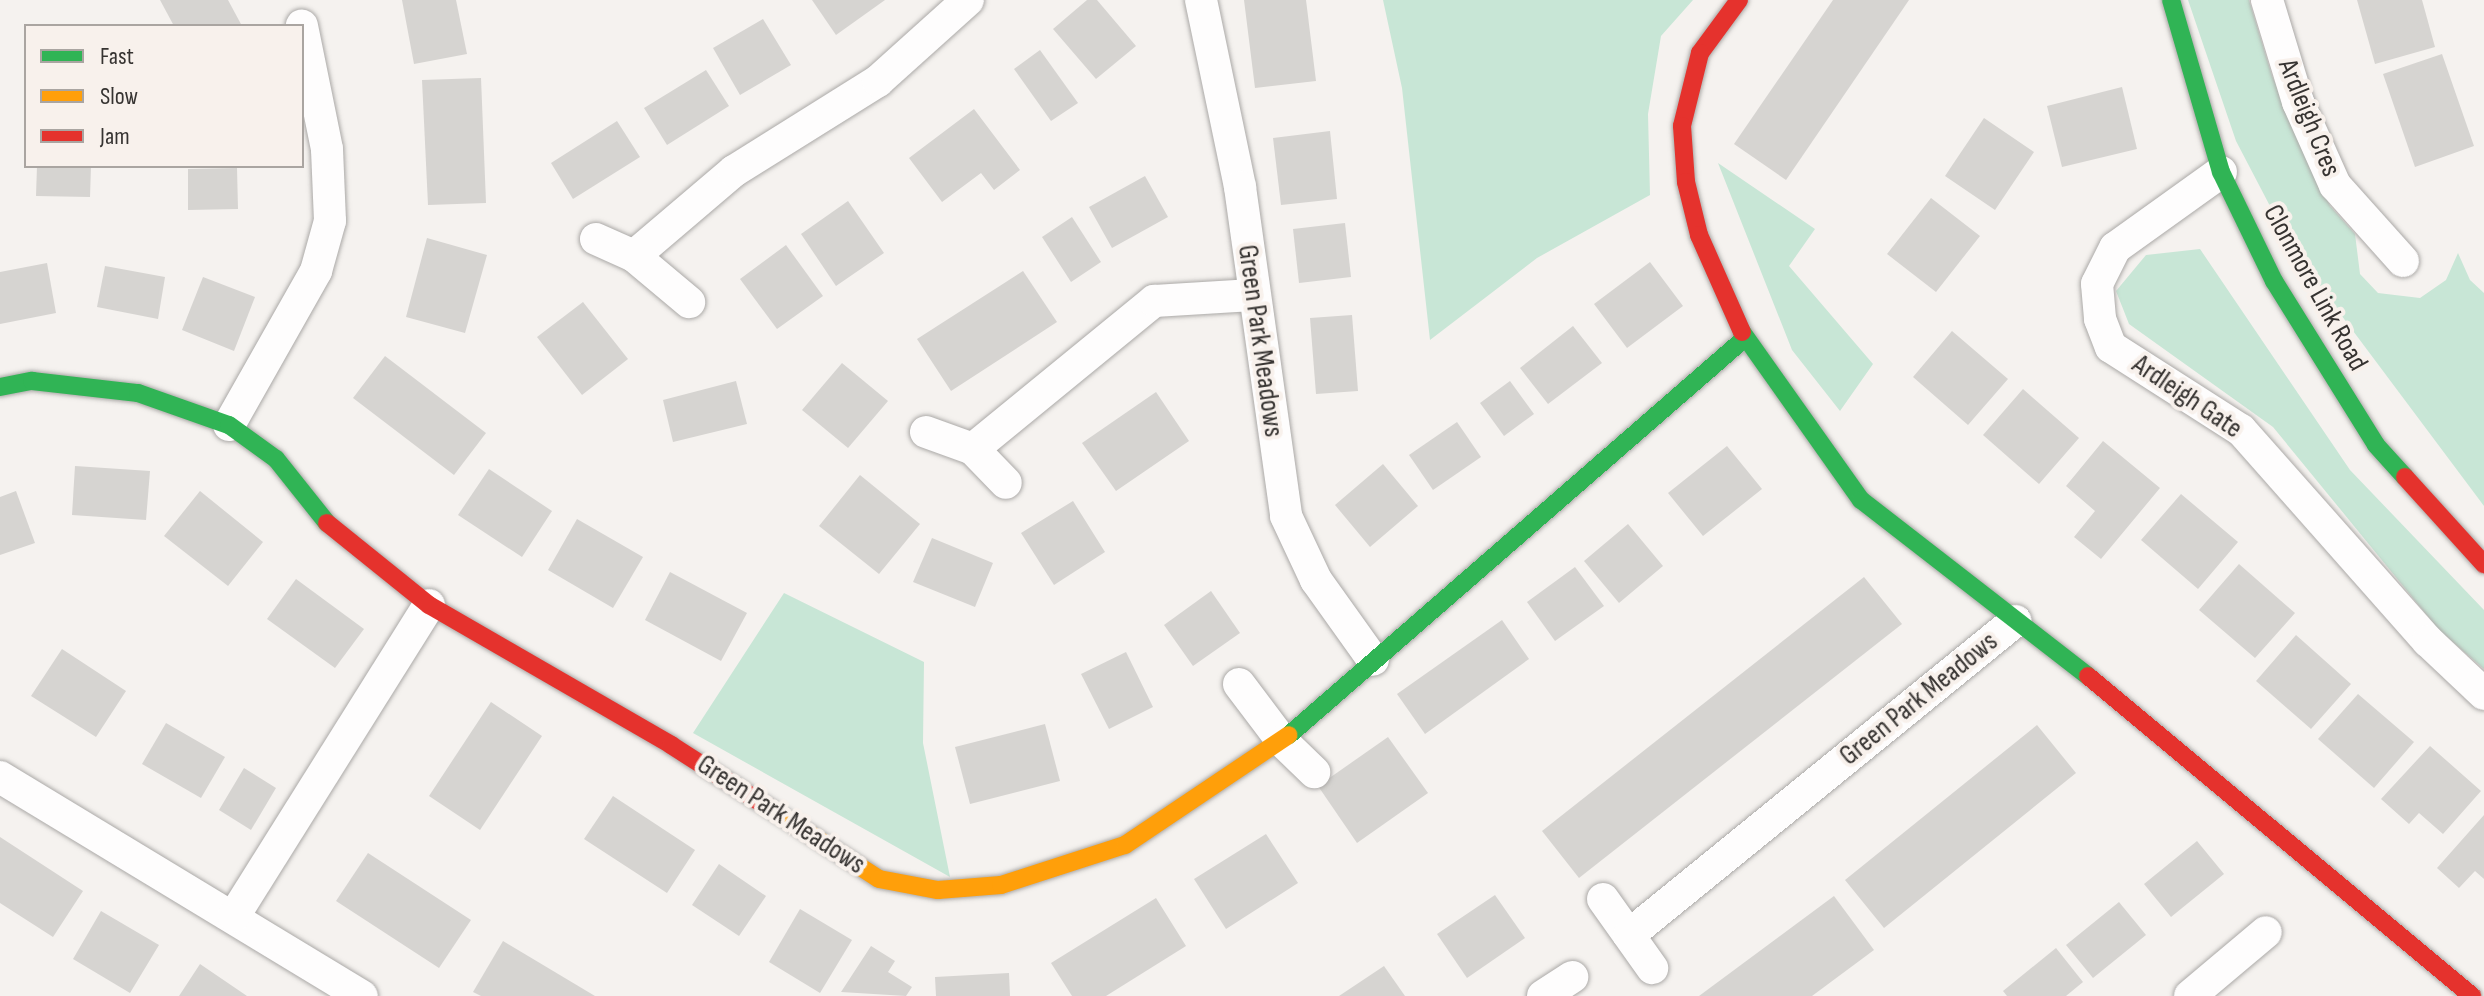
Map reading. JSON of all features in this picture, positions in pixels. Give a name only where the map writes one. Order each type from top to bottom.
[{"type":"street","points":[[296,0],[302,24]]},
{"type":"street","points":[[634,256],[734,171],[878,81],[968,0]]},
{"type":"street","name":"Green Park Meadows","points":[[1201,0],[1240,187],[1286,516],[1316,580],[1373,660]]},
{"type":"street","name":"Green Park Meadows","points":[[1629,935],[2015,621],[1861,500],[1745,338],[1699,235],[1686,182],[1682,126],[1700,53],[1739,0]]},
{"type":"street","name":"Clonmore Link Road","points":[[2171,0],[2221,172],[2274,281],[2376,445],[2484,564]]},
{"type":"street","name":"Ardleigh Cres","points":[[2267,0],[2298,102],[2335,185],[2403,261]]},
{"type":"street","points":[[229,425],[316,271],[330,221],[327,149],[304,36]]},
{"type":"street","name":"Ardleigh Gate","points":[[2221,172],[2115,248],[2097,284],[2100,319],[2111,347],[2241,430],[2428,641],[2484,694]]},
{"type":"street","points":[[596,239],[634,256],[689,302]]},
{"type":"street","points":[[973,449],[1154,301],[1253,295]]},
{"type":"street","name":"Green Park Meadows","points":[[0,387],[32,381],[138,393],[229,425],[276,459],[336,534],[429,605],[671,745],[879,879],[938,890],[1001,885],[1125,845],[1282,741],[1745,338]]},
{"type":"street","points":[[926,432],[973,449],[1006,483]]},
{"type":"street","points":[[234,916],[429,605]]},
{"type":"street","points":[[2015,621],[2103,687],[2472,996]]},
{"type":"street","points":[[1239,684],[1282,741],[1314,772]]},
{"type":"street","points":[[0,777],[362,996]]},
{"type":"street","points":[[1603,899],[1652,968]]},
{"type":"street","points":[[2190,996],[2266,932]]},
{"type":"street","points":[[1543,996],[1572,977]]},
{"type":"green space","points":[[1383,0],[1693,0],[1661,36],[1648,114],[1650,195],[1537,258],[1430,340],[1402,88]]},
{"type":"green space","points":[[2188,0],[2249,0],[2272,76],[2330,206],[2355,234],[2360,274],[2378,293],[2420,298],[2446,280],[2458,253],[2470,280],[2484,293],[2484,506],[2294,252],[2236,141]]},
{"type":"green space","points":[[1718,163],[1815,229],[1789,266],[1873,364],[1840,411],[1792,350]]},
{"type":"green space","points":[[2200,249],[2350,470],[2484,610],[2484,669],[2439,630],[2273,427],[2129,324],[2116,291],[2146,255]]},
{"type":"green space","points":[[784,593],[924,662],[923,743],[950,877],[693,733]]},
{"type":"building","points":[[160,0],[228,0],[241,24],[173,24]]},
{"type":"building","points":[[402,0],[456,0],[467,54],[414,64]]},
{"type":"building","points":[[812,0],[885,0],[836,35]]},
{"type":"building","points":[[1087,0],[1097,0],[1136,46],[1096,79],[1053,29]]},
{"type":"building","points":[[1244,0],[1306,0],[1316,81],[1255,88]]},
{"type":"building","points":[[1833,0],[1909,0],[1786,180],[1734,144]]},
{"type":"building","points":[[2357,0],[2422,0],[2435,47],[2375,64]]},
{"type":"building","points":[[763,19],[791,65],[740,95],[713,48]]},
{"type":"building","points":[[1040,50],[1078,103],[1051,121],[1014,69]]},
{"type":"building","points":[[2442,54],[2474,146],[2415,167],[2383,74]]},
{"type":"building","points":[[706,70],[729,106],[667,145],[644,108]]},
{"type":"building","points":[[481,78],[486,203],[428,205],[422,80]]},
{"type":"building","points":[[2122,87],[2137,149],[2062,167],[2047,106]]},
{"type":"building","points":[[974,109],[1020,170],[994,190],[981,173],[942,202],[909,158]]},
{"type":"building","points":[[1984,118],[2034,152],[1995,210],[1945,176]]},
{"type":"building","points":[[617,121],[640,157],[573,199],[551,163]]},
{"type":"building","points":[[1330,131],[1337,199],[1281,205],[1273,138]]},
{"type":"building","points":[[37,168],[91,168],[90,197],[36,196]]},
{"type":"building","points":[[237,168],[238,209],[188,210],[188,169]]},
{"type":"building","points":[[1145,176],[1168,217],[1112,248],[1089,207]]},
{"type":"building","points":[[1931,198],[1980,236],[1936,292],[1887,254]]},
{"type":"building","points":[[848,201],[884,253],[836,286],[801,234]]},
{"type":"building","points":[[1072,217],[1101,262],[1071,282],[1042,237]]},
{"type":"building","points":[[1345,223],[1351,277],[1299,283],[1293,229]]},
{"type":"building","points":[[427,238],[487,255],[465,333],[406,317]]},
{"type":"building","points":[[786,245],[823,296],[777,329],[740,279]]},
{"type":"building","points":[[1650,262],[1683,306],[1627,348],[1594,304]]},
{"type":"building","points":[[47,263],[56,313],[0,324],[0,272]]},
{"type":"building","points":[[105,266],[165,277],[158,319],[97,307]]},
{"type":"building","points":[[1023,271],[1057,322],[951,391],[917,339]]},
{"type":"building","points":[[203,277],[255,297],[234,351],[182,330]]},
{"type":"building","points":[[583,302],[628,359],[582,395],[537,337]]},
{"type":"building","points":[[1352,315],[1358,391],[1316,394],[1310,318]]},
{"type":"building","points":[[1573,326],[1602,363],[1548,404],[1520,368]]},
{"type":"building","points":[[1952,331],[2008,379],[1968,425],[1913,377]]},
{"type":"building","points":[[385,356],[486,433],[454,475],[353,398]]},
{"type":"building","points":[[842,363],[888,401],[848,448],[802,410]]},
{"type":"building","points":[[736,381],[747,424],[673,442],[663,400]]},
{"type":"building","points":[[1510,381],[1534,414],[1504,436],[1480,403]]},
{"type":"building","points":[[2023,389],[2079,438],[2039,484],[1983,435]]},
{"type":"building","points":[[1156,392],[1189,441],[1116,491],[1082,443]]},
{"type":"building","points":[[1457,422],[1481,457],[1433,490],[1409,455]]},
{"type":"building","points":[[2103,441],[2160,488],[2101,559],[2074,537],[2095,511],[2066,486]]},
{"type":"building","points":[[1727,446],[1762,489],[1703,536],[1668,493]]},
{"type":"building","points":[[1383,464],[1418,506],[1370,547],[1335,505]]},
{"type":"building","points":[[75,466],[150,471],[146,520],[72,515]]},
{"type":"building","points":[[489,469],[552,511],[522,557],[458,515]]},
{"type":"building","points":[[860,475],[920,524],[879,574],[819,526]]},
{"type":"building","points":[[16,491],[35,543],[0,555],[0,497]]},
{"type":"building","points":[[200,491],[263,542],[228,586],[164,536]]},
{"type":"building","points":[[2181,494],[2238,542],[2198,589],[2141,540]]},
{"type":"building","points":[[1073,501],[1105,552],[1054,585],[1021,533]]},
{"type":"building","points":[[577,519],[643,557],[613,608],[548,570]]},
{"type":"building","points":[[1628,524],[1663,566],[1619,603],[1584,561]]},
{"type":"building","points":[[932,538],[993,563],[975,607],[913,582]]},
{"type":"building","points":[[2239,564],[2295,613],[2255,658],[2199,610]]},
{"type":"building","points":[[1575,567],[1604,606],[1555,641],[1527,602]]},
{"type":"building","points":[[670,572],[747,613],[721,661],[645,620]]},
{"type":"building","points":[[1864,577],[1902,624],[1579,878],[1542,831]]},
{"type":"building","points":[[296,579],[364,629],[335,668],[267,619]]},
{"type":"building","points":[[1211,591],[1240,633],[1193,666],[1164,625]]},
{"type":"building","points":[[1502,620],[1529,659],[1425,734],[1397,694]]},
{"type":"building","points":[[2296,635],[2351,684],[2311,729],[2256,681]]},
{"type":"building","points":[[62,649],[126,691],[96,737],[31,696]]},
{"type":"building","points":[[1126,652],[1153,707],[1109,729],[1081,674]]},
{"type":"building","points":[[2358,694],[2414,742],[2374,788],[2318,739]]},
{"type":"building","points":[[491,702],[542,736],[480,830],[429,796]]},
{"type":"building","points":[[166,723],[225,757],[201,798],[142,764]]},
{"type":"building","points":[[1045,724],[1060,781],[970,804],[955,747]]},
{"type":"building","points":[[2037,725],[2076,773],[1884,928],[1845,880]]},
{"type":"building","points":[[1388,737],[1428,793],[1357,843],[1318,786]]},
{"type":"building","points":[[2430,746],[2481,791],[2443,834],[2419,813],[2409,824],[2381,799]]},
{"type":"building","points":[[244,768],[276,788],[251,830],[219,810]]},
{"type":"building","points":[[613,796],[695,850],[667,893],[584,839]]},
{"type":"building","points":[[2484,815],[2484,879],[2475,871],[2459,888],[2437,868]]},
{"type":"building","points":[[1266,834],[1298,883],[1226,929],[1194,879]]},
{"type":"building","points":[[0,837],[83,891],[53,937],[0,903]]},
{"type":"building","points":[[2197,841],[2224,874],[2171,917],[2144,884]]},
{"type":"building","points":[[368,853],[471,920],[439,968],[336,901]]},
{"type":"building","points":[[719,864],[766,896],[739,936],[692,905]]},
{"type":"building","points":[[1495,895],[1525,938],[1467,978],[1437,934]]},
{"type":"building","points":[[1834,896],[1874,950],[1812,996],[1699,996]]},
{"type":"building","points":[[1156,898],[1186,946],[1106,996],[1072,996],[1051,963]]},
{"type":"building","points":[[2119,902],[2146,935],[2093,978],[2066,945]]},
{"type":"building","points":[[800,909],[852,940],[820,993],[769,962]]},
{"type":"building","points":[[101,911],[159,945],[130,993],[73,959]]},
{"type":"building","points":[[503,941],[595,996],[481,996],[473,992]]},
{"type":"building","points":[[871,946],[895,961],[888,972],[912,987],[906,996],[841,992]]},
{"type":"building","points":[[2056,948],[2083,982],[2066,996],[2007,996],[2003,991]]},
{"type":"building","points":[[200,964],[247,996],[179,996]]},
{"type":"building","points":[[1384,966],[1405,996],[1339,996]]},
{"type":"building","points":[[1009,973],[1010,996],[936,996],[935,977]]},
{"type":"traffic: fast","points":[[2171,0],[2221,172],[2274,281],[2376,445],[2405,477]]},
{"type":"traffic: fast","points":[[1742,332],[1861,500],[2088,676]]},
{"type":"traffic: fast","points":[[1289,735],[1745,338]]},
{"type":"traffic: fast","points":[[0,387],[32,381],[138,393],[229,425],[276,459],[327,523]]},
{"type":"traffic: slow","points":[[777,813],[879,879],[938,890],[1001,885],[1125,845],[1289,735]]},
{"type":"traffic: jam","points":[[1739,0],[1700,53],[1682,126],[1686,182],[1699,235],[1742,332]]},
{"type":"traffic: jam","points":[[2405,477],[2484,564]]},
{"type":"traffic: jam","points":[[327,523],[429,605],[671,745],[777,813]]},
{"type":"traffic: jam","points":[[2088,676],[2472,996]]}]
